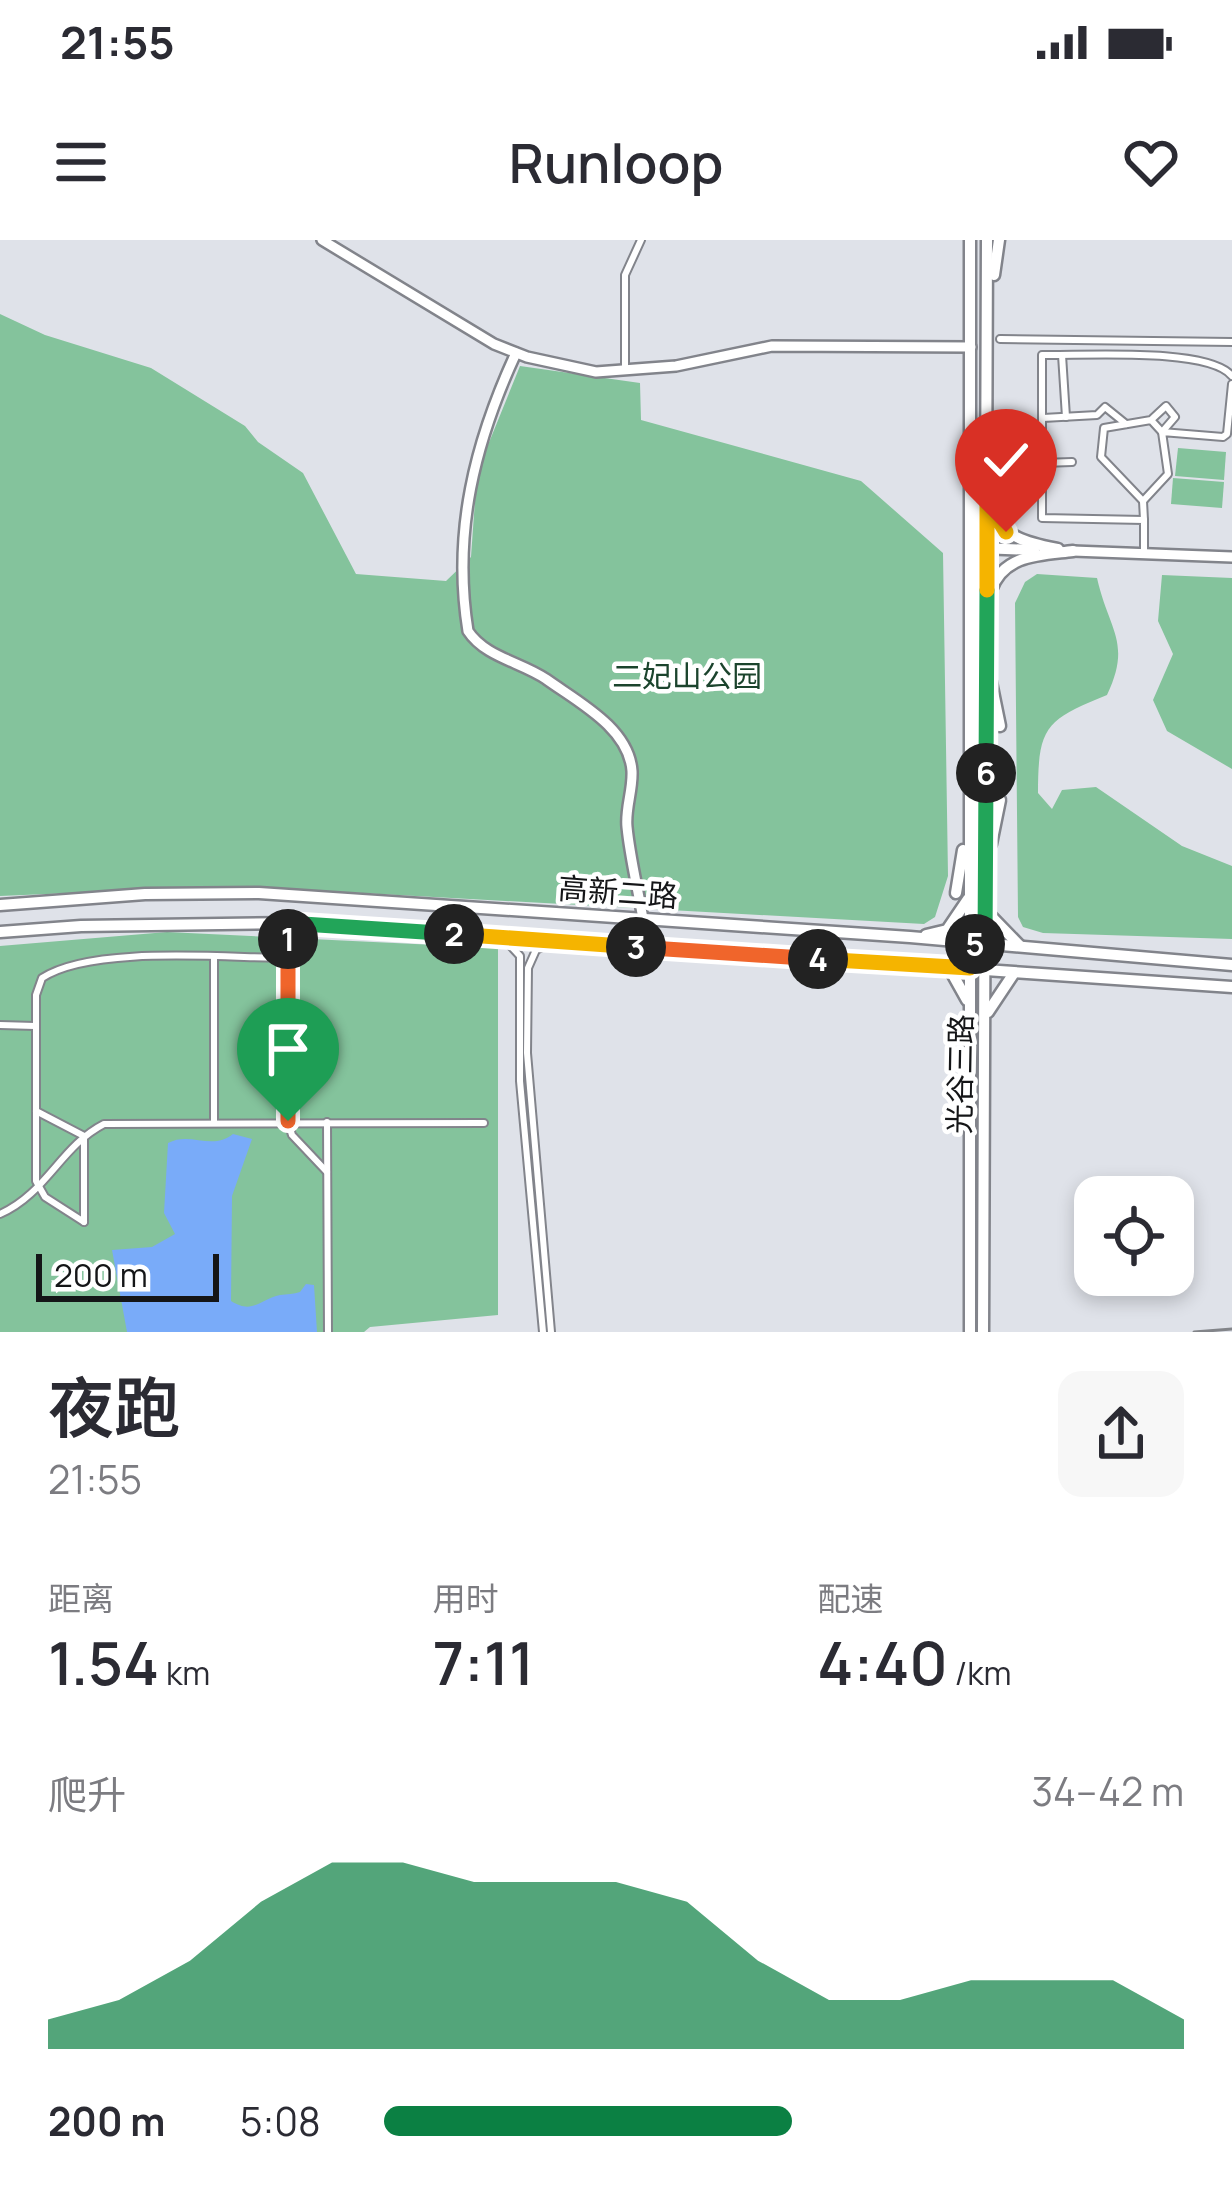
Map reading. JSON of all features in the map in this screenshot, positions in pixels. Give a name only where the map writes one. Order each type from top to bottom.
[{"type":"main road","name":"光谷三路","points":[[970,240],[968,818],[963,895],[970,944],[970,1332]]},
{"type":"main road","name":"光谷三路","points":[[983,1332],[987,240]]},
{"type":"main road","points":[[989,308],[999,240]]},
{"type":"main road","points":[[987,501],[1006,532],[1022,542],[1073,551]]},
{"type":"main road","points":[[970,548],[1073,551]]},
{"type":"main road","points":[[987,601],[1000,573],[1018,559],[1073,551]]},
{"type":"main road","points":[[986,660],[1000,726]]},
{"type":"main road","points":[[986,865],[1000,800]]},
{"type":"main road","name":"高新二路","points":[[0,904],[145,894],[259,893],[910,937],[1232,965]]},
{"type":"main road","points":[[910,937],[947,930],[963,895]]},
{"type":"main road","points":[[986,911],[1002,932],[1029,949]]},
{"type":"main road","name":"高新二路","points":[[0,932],[288,923],[1232,987]]},
{"type":"main road","points":[[949,966],[969,1005]]},
{"type":"main road","points":[[986,1015],[1014,974]]},
{"type":"street","points":[[322,240],[476,334],[516,353],[596,372],[676,367],[772,346],[971,347]]},
{"type":"street","points":[[625,371],[622,299],[641,240]]},
{"type":"street","points":[[1000,339],[1232,342]]},
{"type":"street","points":[[516,353],[492,405],[466,496],[468,631],[477,644],[555,686],[614,730],[627,746],[632,791],[626,822],[643,919]]},
{"type":"street","points":[[1144,520],[1042,518],[1042,355],[1214,362],[1232,380],[1227,434],[1162,432]]},
{"type":"street","points":[[1061,356],[1066,417]]},
{"type":"street","points":[[1042,418],[1097,415],[1105,407],[1126,424]]},
{"type":"street","points":[[1144,554],[1143,501],[1101,457],[1104,428],[1151,420],[1158,410],[1171,410],[1172,424],[1162,432]]},
{"type":"street","points":[[1143,501],[1168,474],[1162,432],[1151,420]]},
{"type":"street","points":[[1042,464],[1072,462]]},
{"type":"street","points":[[1073,551],[1232,557]]},
{"type":"street","points":[[288,923],[288,1121],[292,1135],[327,1172]]},
{"type":"street","points":[[497,937],[510,942],[520,956],[520,1081],[547,1332]]},
{"type":"street","points":[[547,1332],[526,1054],[528,968],[536,950],[553,941]]},
{"type":"street","points":[[39,1190],[38,986],[56,970],[124,958],[288,958]]},
{"type":"street","points":[[214,958],[214,1121]]},
{"type":"street","points":[[0,1025],[35,1026]]},
{"type":"street","points":[[37,1111],[84,1136]]},
{"type":"street","points":[[0,1214],[39,1190],[84,1136],[104,1124],[125,1120],[484,1123]]},
{"type":"street","points":[[327,1122],[328,1332]]},
{"type":"street","points":[[39,1190],[84,1222],[84,1136]]},
{"type":"green space","name":"二妃山公园","points":[[0,314],[45,335],[151,368],[245,426],[258,442],[303,473],[356,574],[446,581],[471,557],[477,472],[520,366],[640,383],[641,420],[861,481],[943,553],[948,876],[935,917],[924,924],[235,886],[0,896]]},
{"type":"green space","points":[[1178,448],[1226,452],[1224,480],[1175,476]]},
{"type":"green space","points":[[1173,478],[1224,482],[1222,508],[1171,504]]},
{"type":"green space","points":[[1037,574],[1097,578],[1118,649],[1107,695],[1070,711],[1050,728],[1040,753],[1038,793],[1052,809],[1062,790],[1096,787],[1182,846],[1232,866],[1232,939],[1043,933],[1023,927],[1018,917],[1015,603],[1025,582]]},
{"type":"green space","points":[[1162,575],[1232,578],[1232,769],[1167,731],[1153,700],[1173,654],[1158,621]]},
{"type":"green space","points":[[167,932],[498,948],[498,1315],[370,1327],[364,1332],[0,1332],[0,946]]},
{"type":"water","points":[[233,1134],[252,1139],[232,1196],[231,1301],[251,1306],[314,1285],[317,1332],[127,1332],[112,1250],[152,1247],[175,1234],[164,1213],[168,1143],[217,1141]]},
{"type":"tram line","points":[[1194,1332],[1232,1329]]},
{"type":"route","points":[[288,1121],[288,923],[970,968],[970,944],[985,944],[987,501],[1006,532]]}]
